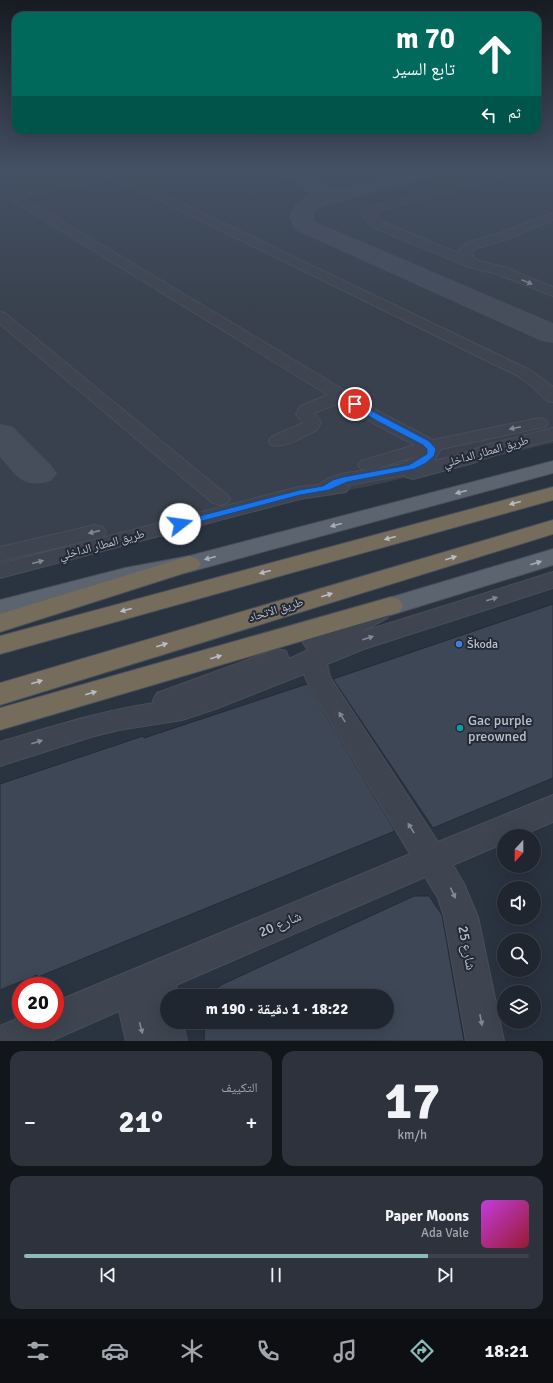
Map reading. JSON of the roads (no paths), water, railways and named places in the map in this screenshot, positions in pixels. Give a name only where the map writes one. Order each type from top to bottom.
[{"type":"highway","points":[[0,645],[553,493]]},
{"type":"highway","name":"طريق الاتحاد","points":[[0,694],[553,527]]},
{"type":"highway","points":[[0,623],[189,564]]},
{"type":"highway","points":[[0,719],[391,606]]},
{"type":"main road","points":[[0,609],[125,576],[189,564],[553,467]]},
{"type":"main road","points":[[391,606],[553,557]]},
{"type":"street","points":[[44,219],[382,420],[424,451],[485,451]]},
{"type":"street","points":[[205,219],[524,373],[540,384],[553,397]]},
{"type":"street","points":[[370,219],[379,225],[474,264],[502,272],[553,292]]},
{"type":"street","points":[[502,272],[488,263],[481,254],[482,249],[486,245],[501,237],[546,219]]},
{"type":"street","points":[[517,230],[553,230]]},
{"type":"street","points":[[474,264],[465,255],[464,251],[473,245],[501,237]]},
{"type":"street","points":[[0,316],[220,499]]},
{"type":"street","points":[[278,441],[311,426],[312,422],[305,414],[306,410],[342,396]]},
{"type":"street","name":"طريق المطار الداخلي","points":[[0,554],[132,524],[220,499],[553,420]]},
{"type":"street","name":"طريق المطار الداخلي","points":[[0,571],[300,493],[326,488],[356,486],[383,481],[466,459],[485,451],[553,434]]},
{"type":"street","points":[[326,488],[336,482],[346,479],[411,468],[423,462],[424,451]]},
{"type":"street","points":[[119,719],[162,713],[209,701],[312,658],[355,642],[553,580]]},
{"type":"street","points":[[0,754],[60,735],[119,719],[314,644],[391,606]]},
{"type":"street","name":"شارع 25","points":[[312,658],[318,679],[432,861],[450,887],[458,907],[485,1041]]},
{"type":"street","name":"شارع 20","points":[[8,1041],[553,808]]},
{"type":"street","points":[[144,982],[145,1041]]},
{"type":"street","points":[[144,982],[168,1041]]},
{"type":"place","name":"Škoda","points":[[459,644]]},
{"type":"place","name":"Gac purple preowned","points":[[460,728]]}]
